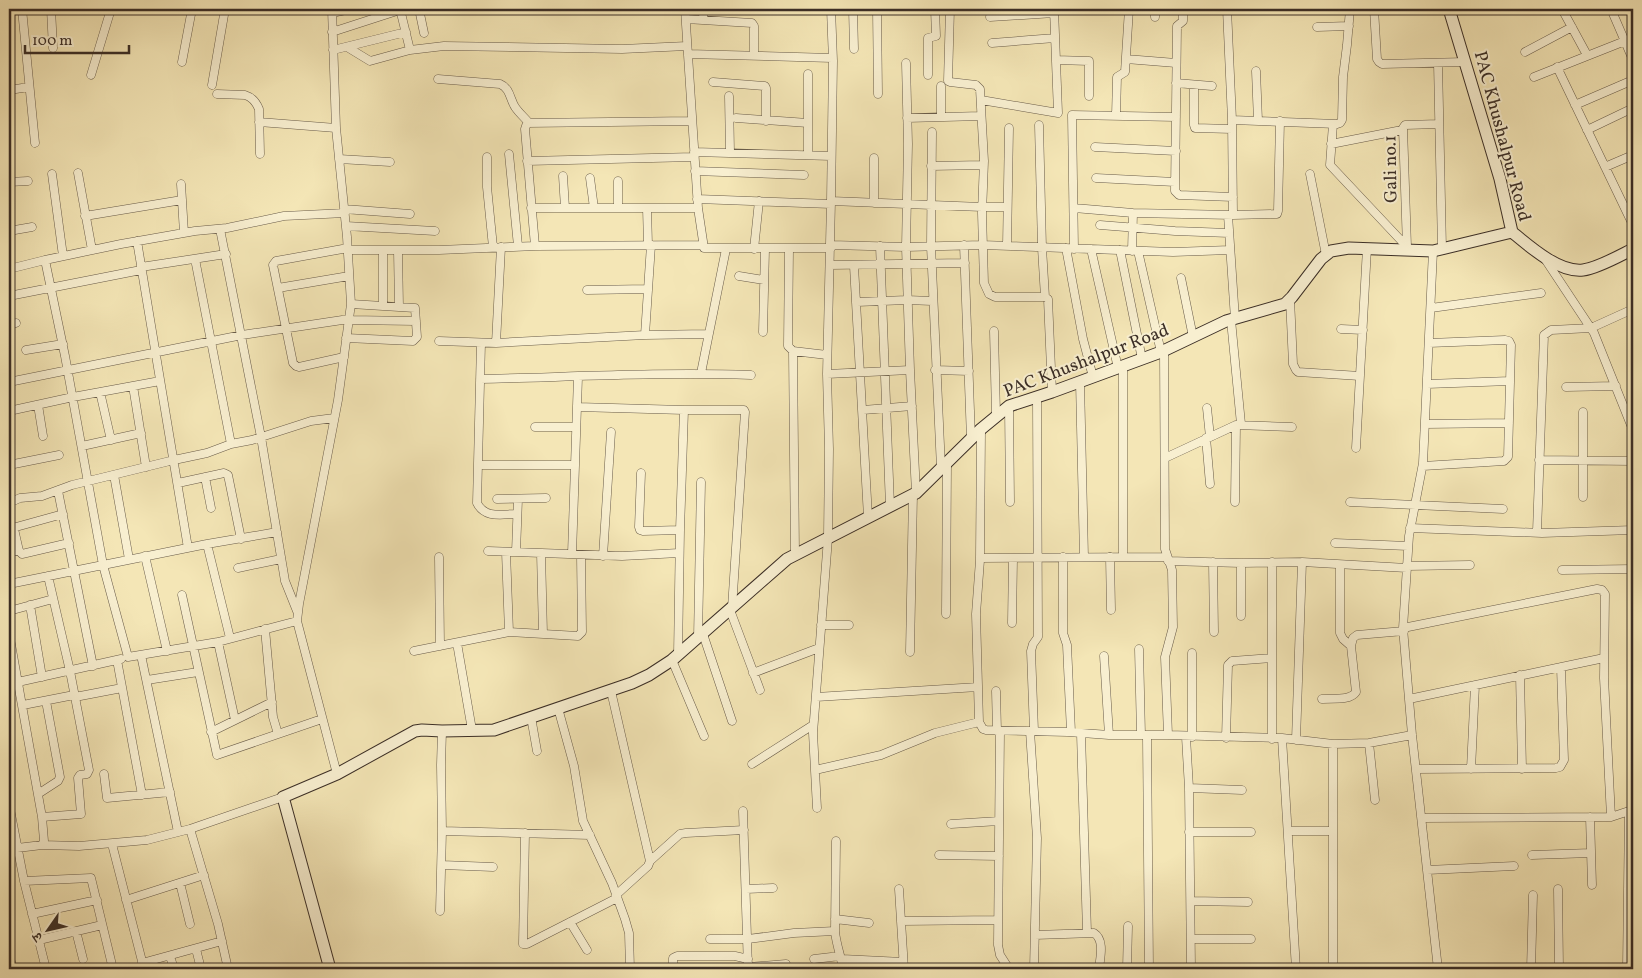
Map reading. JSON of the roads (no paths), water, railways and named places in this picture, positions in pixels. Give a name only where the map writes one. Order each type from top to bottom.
[{"type":"main road","name":"PAC Khushalpur Road","points":[[283,797],[337,774],[415,731],[494,730],[632,684],[675,658],[787,559],[914,494],[996,415],[1009,406],[1142,359],[1233,319],[1285,304],[1321,259],[1331,251],[1349,248],[1438,250],[1512,232],[1500,179],[1449,9]]},
{"type":"main road","points":[[1512,232],[1545,259],[1581,271],[1633,249]]},
{"type":"main road","points":[[283,797],[329,969]]},
{"type":"street","points":[[22,9],[34,142]]},
{"type":"street","points":[[51,9],[53,48]]},
{"type":"street","points":[[91,75],[111,9]]},
{"type":"street","points":[[182,62],[192,9]]},
{"type":"street","points":[[212,86],[225,9]]},
{"type":"street","points":[[298,617],[334,418],[351,304],[345,211],[336,128],[332,32],[332,11],[350,9]]},
{"type":"street","points":[[332,32],[400,9],[410,50]]},
{"type":"street","points":[[419,9],[424,33]]},
{"type":"street","points":[[686,9],[695,171],[702,245]]},
{"type":"street","points":[[703,20],[704,9]]},
{"type":"street","points":[[817,808],[812,740],[828,538],[827,355],[832,156],[831,9]]},
{"type":"street","points":[[853,9],[854,49]]},
{"type":"street","points":[[877,9],[878,94]]},
{"type":"street","points":[[928,75],[928,38],[936,36],[935,9]]},
{"type":"street","points":[[950,9],[948,80],[950,82],[978,86],[981,100],[984,165],[982,207],[984,283],[989,294],[995,297],[1045,297]]},
{"type":"street","points":[[1116,116],[1117,77],[1124,73],[1129,9]]},
{"type":"street","points":[[1155,9],[1155,18]]},
{"type":"street","points":[[1183,9],[1183,21],[1177,26],[1175,191],[1179,195],[1233,197]]},
{"type":"street","points":[[1227,9],[1233,197],[1229,233],[1238,425],[1235,502]]},
{"type":"street","points":[[1232,120],[1340,123],[1342,120],[1343,76],[1350,9]]},
{"type":"street","points":[[1374,9],[1377,59],[1382,64],[1465,62]]},
{"type":"street","points":[[1562,9],[1587,56]]},
{"type":"street","points":[[1611,9],[1633,60]]},
{"type":"street","points":[[990,17],[1054,11],[1058,113]]},
{"type":"street","points":[[686,19],[752,23],[754,26],[754,55]]},
{"type":"street","points":[[1317,27],[1349,26]]},
{"type":"street","points":[[1525,52],[1572,27]]},
{"type":"street","points":[[333,50],[406,32]]},
{"type":"street","points":[[992,43],[1055,38]]},
{"type":"street","points":[[1534,76],[1633,39]]},
{"type":"street","points":[[347,47],[370,61],[410,50],[448,46],[688,50],[832,58]]},
{"type":"street","points":[[1126,58],[1176,63]]},
{"type":"street","points":[[1056,60],[1089,62],[1089,96]]},
{"type":"street","points":[[906,63],[906,264],[914,494],[910,652]]},
{"type":"street","points":[[1438,63],[1438,250],[1431,308],[1423,466],[1410,528],[1404,630],[1412,735],[1438,969]]},
{"type":"street","points":[[1557,67],[1633,225]]},
{"type":"street","points":[[1256,71],[1258,121]]},
{"type":"street","points":[[808,74],[808,155]]},
{"type":"street","points":[[438,79],[504,85],[510,93],[515,107],[529,123],[692,121]]},
{"type":"street","points":[[1575,105],[1633,80]]},
{"type":"street","points":[[713,82],[765,86],[766,121]]},
{"type":"street","points":[[1176,83],[1212,86]]},
{"type":"street","points":[[1194,85],[1195,128],[1232,129]]},
{"type":"street","points":[[941,86],[941,117]]},
{"type":"street","points":[[9,90],[29,87]]},
{"type":"street","points":[[217,94],[249,96],[257,105],[260,154]]},
{"type":"street","points":[[729,96],[730,153]]},
{"type":"street","points":[[981,100],[1072,115],[1176,117]]},
{"type":"street","points":[[1587,130],[1633,108]]},
{"type":"street","points":[[1072,115],[1074,208],[1070,249],[1083,340],[1093,377]]},
{"type":"street","points":[[907,118],[981,116]]},
{"type":"street","points":[[736,118],[808,123]]},
{"type":"street","points":[[1074,208],[1133,213],[1277,214],[1280,121]]},
{"type":"street","points":[[259,122],[336,128]]},
{"type":"street","points":[[529,123],[525,129],[535,246]]},
{"type":"street","points":[[1333,124],[1330,161],[1333,169],[1409,248]]},
{"type":"street","name":"Gali no.1","points":[[1409,248],[1402,130],[1405,125],[1439,124]]},
{"type":"street","points":[[1039,125],[1042,248],[1045,297],[1049,302],[1052,392]]},
{"type":"street","points":[[1007,246],[1009,128]]},
{"type":"street","points":[[1331,144],[1402,130]]},
{"type":"street","points":[[932,132],[932,301],[935,370],[944,465],[946,614]]},
{"type":"street","points":[[1095,147],[1176,151]]},
{"type":"street","points":[[527,161],[730,153],[832,156]]},
{"type":"street","points":[[509,154],[518,246]]},
{"type":"street","points":[[1605,167],[1633,155]]},
{"type":"street","points":[[488,157],[487,187],[493,247],[496,343]]},
{"type":"street","points":[[874,158],[874,203]]},
{"type":"street","points":[[339,159],[390,162]]},
{"type":"street","points":[[931,166],[984,165]]},
{"type":"street","points":[[695,171],[804,175]]},
{"type":"street","points":[[78,173],[92,250]]},
{"type":"street","points":[[52,174],[63,256]]},
{"type":"street","points":[[1310,174],[1326,254]]},
{"type":"street","points":[[563,176],[565,208]]},
{"type":"street","points":[[590,178],[594,208]]},
{"type":"street","points":[[1096,178],[1175,182]]},
{"type":"street","points":[[9,182],[28,181]]},
{"type":"street","points":[[618,181],[618,208]]},
{"type":"street","points":[[181,184],[184,233]]},
{"type":"street","points":[[697,199],[982,207],[1007,206]]},
{"type":"street","points":[[86,216],[182,200]]},
{"type":"street","points":[[754,249],[759,201]]},
{"type":"street","points":[[531,208],[698,208]]},
{"type":"street","points":[[645,334],[649,245],[647,208]]},
{"type":"street","points":[[9,270],[45,260],[137,241],[284,216],[345,211],[410,214]]},
{"type":"street","points":[[1133,213],[1135,251],[1162,351],[1165,549],[1172,570],[1173,627],[1165,657],[1168,735]]},
{"type":"street","points":[[1100,225],[1229,233]]},
{"type":"street","points":[[346,226],[435,231]]},
{"type":"street","points":[[9,231],[32,227]]},
{"type":"street","points":[[220,228],[261,437],[286,584],[298,617],[337,774]]},
{"type":"street","points":[[137,241],[188,548]]},
{"type":"street","points":[[344,357],[299,366],[293,363],[273,265],[276,260],[348,249],[398,250],[518,246],[702,245],[707,249],[789,249],[830,246],[982,245],[1173,252],[1230,250]]},
{"type":"street","points":[[964,245],[971,439]]},
{"type":"street","points":[[880,246],[890,506]]},
{"type":"street","points":[[1356,448],[1367,248]]},
{"type":"street","points":[[701,373],[726,249]]},
{"type":"street","points":[[762,332],[765,249]]},
{"type":"street","points":[[789,249],[787,343],[793,351],[827,355]]},
{"type":"street","points":[[1091,249],[1120,367],[1124,558]]},
{"type":"street","points":[[383,250],[383,306]]},
{"type":"street","points":[[398,250],[399,306]]},
{"type":"street","points":[[1120,250],[1142,359]]},
{"type":"street","points":[[9,296],[141,268],[226,254]]},
{"type":"street","points":[[194,259],[231,444]]},
{"type":"street","points":[[1545,259],[1591,328],[1633,430]]},
{"type":"street","points":[[45,260],[68,370],[103,564],[128,657]]},
{"type":"street","points":[[830,265],[931,265],[964,263]]},
{"type":"street","points":[[854,266],[868,517]]},
{"type":"street","points":[[278,288],[350,276]]},
{"type":"street","points":[[738,276],[764,280]]},
{"type":"street","points":[[1181,278],[1193,337]]},
{"type":"street","points":[[587,290],[648,289]]},
{"type":"street","points":[[1431,308],[1541,293]]},
{"type":"street","points":[[1290,299],[1293,364],[1296,370],[1360,376]]},
{"type":"street","points":[[857,302],[932,301]]},
{"type":"street","points":[[346,338],[413,341],[417,337],[415,308],[351,304]]},
{"type":"street","points":[[1537,532],[1544,335],[1550,330],[1591,328],[1633,309]]},
{"type":"street","points":[[9,382],[242,335],[286,328],[349,319],[416,321]]},
{"type":"street","points":[[1341,329],[1363,330]]},
{"type":"street","points":[[994,330],[996,415]]},
{"type":"street","points":[[439,341],[496,343],[645,334],[708,334]]},
{"type":"street","points":[[1423,466],[1506,460],[1508,457],[1511,345],[1509,341],[1429,343]]},
{"type":"street","points":[[481,342],[477,499],[480,507],[486,513],[517,514]]},
{"type":"street","points":[[26,350],[63,344]]},
{"type":"street","points":[[793,351],[795,555]]},
{"type":"street","points":[[827,374],[910,370]]},
{"type":"street","points":[[935,370],[969,371]]},
{"type":"street","points":[[480,379],[701,373],[751,375]]},
{"type":"street","points":[[572,554],[578,377]]},
{"type":"street","points":[[9,411],[160,381]]},
{"type":"street","points":[[1427,384],[1510,381]]},
{"type":"street","points":[[1080,382],[1084,558]]},
{"type":"street","points":[[133,386],[146,467]]},
{"type":"street","points":[[1566,387],[1616,386]]},
{"type":"street","points":[[100,392],[111,440]]},
{"type":"street","points":[[1034,969],[1037,838],[1032,731],[1031,652],[1033,644],[1038,637],[1038,397]]},
{"type":"street","points":[[38,404],[43,436]]},
{"type":"street","points":[[577,406],[684,410],[742,409],[745,412],[731,609],[760,690]]},
{"type":"street","points":[[862,410],[912,406]]},
{"type":"street","points":[[1009,406],[1010,502]]},
{"type":"street","points":[[1207,408],[1210,484]]},
{"type":"street","points":[[684,410],[675,658],[704,736]]},
{"type":"street","points":[[1583,412],[1583,497]]},
{"type":"street","points":[[9,503],[20,498],[42,496],[88,481],[208,453],[231,444],[261,437],[311,421],[334,418]]},
{"type":"street","points":[[1425,424],[1509,423]]},
{"type":"street","points":[[1165,458],[1238,425],[1292,427]]},
{"type":"street","points":[[535,427],[576,427]]},
{"type":"street","points":[[981,429],[980,558],[976,614],[979,722],[983,729],[1109,735],[1282,738],[1333,744],[1369,743],[1412,735]]},
{"type":"street","points":[[603,556],[611,432]]},
{"type":"street","points":[[82,446],[141,433]]},
{"type":"street","points":[[9,465],[59,455]]},
{"type":"street","points":[[1539,460],[1633,461]]},
{"type":"street","points":[[478,465],[575,465]]},
{"type":"street","points":[[178,483],[224,473],[228,475],[241,538]]},
{"type":"street","points":[[641,473],[640,530],[680,530]]},
{"type":"street","points":[[114,475],[129,560]]},
{"type":"street","points":[[205,477],[211,508]]},
{"type":"street","points":[[701,482],[700,636],[732,720]]},
{"type":"street","points":[[58,491],[93,666]]},
{"type":"street","points":[[516,552],[518,498]]},
{"type":"street","points":[[498,499],[546,498]]},
{"type":"street","points":[[1350,502],[1503,509]]},
{"type":"street","points":[[63,514],[14,528],[19,550],[22,554],[69,543]]},
{"type":"street","points":[[1410,528],[1537,532],[1633,530]]},
{"type":"street","points":[[9,584],[206,544],[277,532]]},
{"type":"street","points":[[206,544],[230,638]]},
{"type":"street","points":[[1335,544],[1408,546]]},
{"type":"street","points":[[9,554],[19,550]]},
{"type":"street","points":[[488,552],[603,556],[679,553]]},
{"type":"street","points":[[506,552],[509,632]]},
{"type":"street","points":[[541,553],[543,634]]},
{"type":"street","points":[[414,651],[509,632],[581,635],[581,555]]},
{"type":"street","points":[[145,556],[167,651]]},
{"type":"street","points":[[439,557],[440,646]]},
{"type":"street","points":[[1063,557],[1063,633],[1067,645],[1071,732]]},
{"type":"street","points":[[1110,557],[1111,610]]},
{"type":"street","points":[[980,558],[1110,557],[1241,563],[1302,562],[1407,567],[1470,565]]},
{"type":"street","points":[[1012,623],[1013,558]]},
{"type":"street","points":[[238,568],[281,559]]},
{"type":"street","points":[[1213,562],[1214,632]]},
{"type":"street","points":[[1272,562],[1272,739]]},
{"type":"street","points":[[1296,740],[1302,562]]},
{"type":"street","points":[[1241,563],[1241,616]]},
{"type":"street","points":[[1340,565],[1340,633],[1343,639],[1351,646]]},
{"type":"street","points":[[1562,570],[1633,569]]},
{"type":"street","points":[[42,817],[79,815],[82,812],[78,778],[80,775],[89,773],[70,671],[48,576]]},
{"type":"street","points":[[1322,699],[1350,698],[1355,694],[1351,646],[1357,635],[1404,630],[1597,589],[1602,590],[1605,594],[1604,658],[1611,817]]},
{"type":"street","points":[[182,595],[217,755],[322,719]]},
{"type":"street","points":[[9,611],[53,599]]},
{"type":"street","points":[[30,605],[42,677]]},
{"type":"street","points":[[9,684],[128,657],[218,642],[265,629],[298,617]]},
{"type":"street","points":[[821,626],[849,625]]},
{"type":"street","points":[[265,629],[273,717],[278,734]]},
{"type":"street","points":[[9,632],[42,817],[44,841],[42,845]]},
{"type":"street","points":[[218,642],[235,720]]},
{"type":"street","points":[[457,643],[472,730]]},
{"type":"street","points":[[753,673],[820,648]]},
{"type":"street","points":[[1139,649],[1144,736],[1149,969]]},
{"type":"street","points":[[1192,653],[1189,737],[1192,969]]},
{"type":"street","points":[[141,655],[178,832]]},
{"type":"street","points":[[1104,656],[1109,735]]},
{"type":"street","points":[[1226,738],[1228,666],[1232,661],[1272,658]]},
{"type":"street","points":[[1409,699],[1604,658]]},
{"type":"street","points":[[117,660],[142,795]]},
{"type":"street","points":[[1416,769],[1556,768],[1563,764],[1561,667]]},
{"type":"street","points":[[146,680],[198,672]]},
{"type":"street","points":[[1520,675],[1522,769]]},
{"type":"street","points":[[1471,769],[1475,685]]},
{"type":"street","points":[[816,697],[978,687]]},
{"type":"street","points":[[23,705],[122,688]]},
{"type":"street","points":[[611,691],[650,861]]},
{"type":"street","points":[[996,691],[999,730],[1000,821],[998,945],[1000,954],[1009,969]]},
{"type":"street","points":[[38,794],[58,781],[60,777],[46,701]]},
{"type":"street","points":[[211,732],[272,702]]},
{"type":"street","points":[[558,708],[574,766],[581,814],[616,896],[628,934],[630,969]]},
{"type":"street","points":[[531,717],[537,751]]},
{"type":"street","points":[[815,770],[881,756],[935,733],[979,722]]},
{"type":"street","points":[[752,764],[813,725]]},
{"type":"street","points":[[440,911],[442,731]]},
{"type":"street","points":[[1081,734],[1087,932]]},
{"type":"street","points":[[1282,738],[1296,969]]},
{"type":"street","points":[[1369,743],[1375,800]]},
{"type":"street","points":[[1333,744],[1333,969]]},
{"type":"street","points":[[104,774],[107,798],[170,792]]},
{"type":"street","points":[[1189,788],[1242,790]]},
{"type":"street","points":[[13,848],[42,845],[79,846],[147,840],[190,829],[283,797]]},
{"type":"street","points":[[9,804],[13,848],[24,881],[46,969]]},
{"type":"street","points":[[1422,818],[1611,817],[1631,809],[1627,969]]},
{"type":"street","points":[[743,811],[748,965]]},
{"type":"street","points":[[1590,817],[1592,885]]},
{"type":"street","points":[[951,824],[1000,821]]},
{"type":"street","points":[[190,829],[228,969]]},
{"type":"street","points":[[525,833],[522,942],[527,944],[616,896],[680,834],[744,830]]},
{"type":"street","points":[[1288,830],[1333,831]]},
{"type":"street","points":[[442,831],[590,835]]},
{"type":"street","points":[[1190,832],[1251,832]]},
{"type":"street","points":[[836,841],[835,931],[843,969]]},
{"type":"street","points":[[112,844],[143,966],[170,956],[222,942]]},
{"type":"street","points":[[1532,855],[1591,853]]},
{"type":"street","points":[[939,855],[999,856]]},
{"type":"street","points":[[442,865],[494,867]]},
{"type":"street","points":[[1428,870],[1514,866]]},
{"type":"street","points":[[126,900],[204,876]]},
{"type":"street","points":[[24,881],[89,878],[92,881],[114,969]]},
{"type":"street","points":[[180,883],[190,924]]},
{"type":"street","points":[[746,889],[773,888]]},
{"type":"street","points":[[814,959],[841,957],[904,965],[899,889]]},
{"type":"street","points":[[1558,889],[1559,969]]},
{"type":"street","points":[[1532,969],[1533,895]]},
{"type":"street","points":[[32,914],[97,900]]},
{"type":"street","points":[[1190,901],[1248,902]]},
{"type":"street","points":[[835,919],[869,923]]},
{"type":"street","points":[[901,921],[998,920]]},
{"type":"street","points":[[570,922],[587,950]]},
{"type":"street","points":[[39,940],[102,925]]},
{"type":"street","points":[[1127,969],[1128,926]]},
{"type":"street","points":[[76,931],[83,959]]},
{"type":"street","points":[[710,939],[748,939],[794,933],[835,931]]},
{"type":"street","points":[[1035,935],[1094,933],[1100,938],[1099,969]]},
{"type":"street","points":[[1191,939],[1252,939]]},
{"type":"street","points":[[196,949],[201,969]]},
{"type":"street","points":[[9,955],[11,968]]},
{"type":"street","points":[[170,956],[174,969]]},
{"type":"street","points":[[673,969],[673,958],[677,956],[735,956],[748,965],[786,964]]}]
